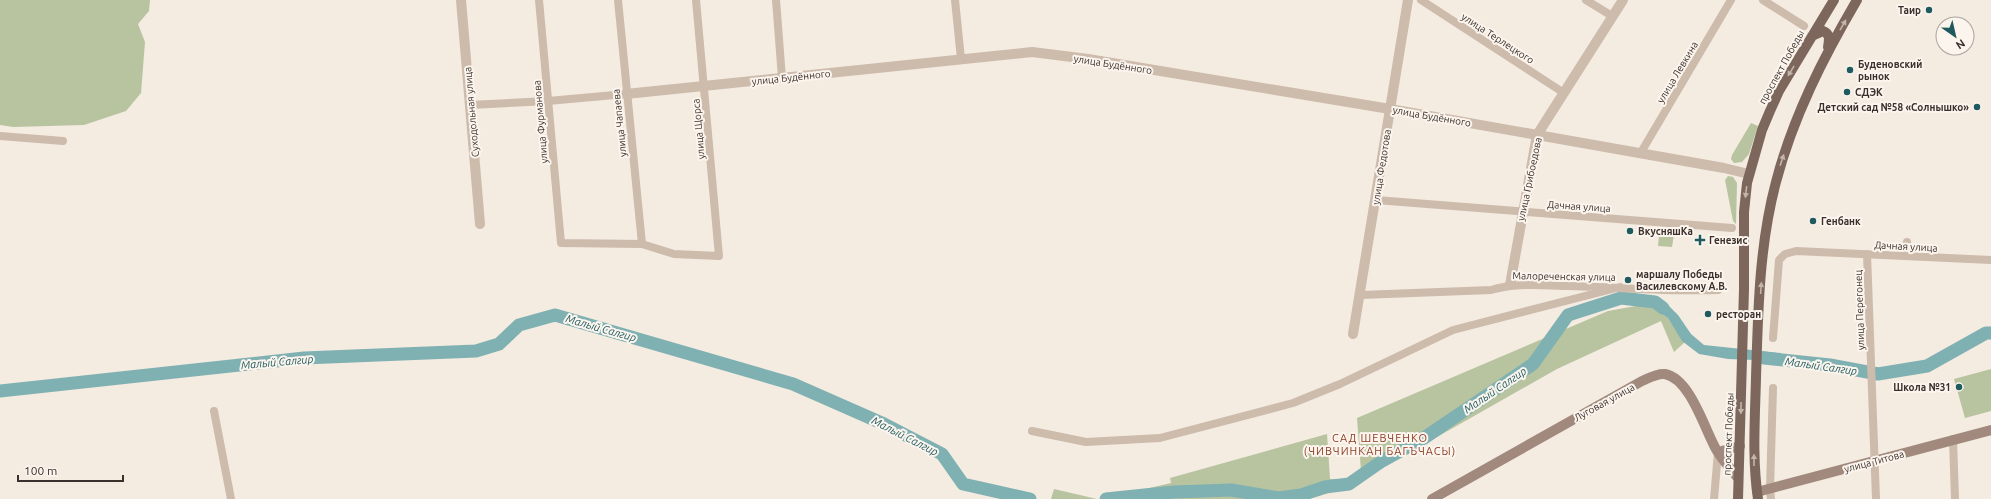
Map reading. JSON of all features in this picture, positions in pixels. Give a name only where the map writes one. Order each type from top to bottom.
[{"type":"main road","name":"проспект Победы","points":[[1738,499],[1743,340],[1744,212],[1749,174],[1762,130],[1779,91],[1834,0]]},
{"type":"main road","points":[[1757,496],[1754,466],[1757,341],[1763,257],[1775,182],[1795,122],[1828,49],[1857,0]]},
{"type":"main road","points":[[1811,37],[1823,31],[1827,32],[1829,35],[1828,49]]},
{"type":"main road","name":"Луговая улица","points":[[1432,499],[1642,381],[1659,374],[1670,377],[1686,390],[1718,452],[1738,478]]},
{"type":"main road","name":"улица Титова","points":[[1757,496],[1770,494],[1876,460],[1991,430]]},
{"type":"main road","points":[[1718,452],[1740,446]]},
{"type":"street","name":"Суходольная улица","points":[[461,0],[480,224]]},
{"type":"street","name":"улица Фурманова","points":[[539,0],[561,243],[642,244]]},
{"type":"street","name":"улица Чапаева","points":[[618,0],[626,94],[642,244]]},
{"type":"street","name":"улица Щорса","points":[[642,244],[674,254],[719,256],[705,86],[696,0]]},
{"type":"street","points":[[776,0],[782,78]]},
{"type":"street","points":[[955,0],[961,59]]},
{"type":"street","name":"улица Федотова","points":[[1353,334],[1361,295],[1408,0]]},
{"type":"street","name":"улица Терлецкого","points":[[1421,0],[1564,93]]},
{"type":"street","points":[[1586,0],[1612,16]]},
{"type":"street","name":"улица Грибоедова","points":[[1510,285],[1522,211],[1537,135],[1623,0]]},
{"type":"street","name":"улица Левкина","points":[[1640,154],[1731,0]]},
{"type":"street","points":[[1763,0],[1804,26]]},
{"type":"street","name":"улица Будённого","points":[[470,105],[548,101],[626,94],[1032,52],[1088,59],[1390,109],[1724,168],[1749,174]]},
{"type":"street","points":[[0,136],[63,141]]},
{"type":"street","name":"Дачная улица","points":[[1376,200],[1732,228]]},
{"type":"street","points":[[1907,242],[1907,256]]},
{"type":"street","name":"Дачная улица","points":[[1773,338],[1779,260],[1785,254],[1796,251],[1991,260]]},
{"type":"street","name":"улица Перегонец","points":[[1867,254],[1876,460]]},
{"type":"street","name":"Малореченская улица","points":[[1361,295],[1491,290],[1510,285],[1620,287],[1685,291],[1718,290]]},
{"type":"street","points":[[1032,431],[1086,442],[1160,438],[1293,402],[1340,384],[1453,330],[1620,287]]},
{"type":"street","points":[[1770,494],[1773,388]]},
{"type":"street","points":[[214,411],[231,499]]},
{"type":"street","points":[[1953,439],[1955,499]]},
{"type":"street","points":[[1714,499],[1718,452]]},
{"type":"street","points":[[1876,460],[1876,499]]},
{"type":"green space","points":[[0,0],[150,0],[149,11],[138,24],[145,42],[141,93],[126,111],[84,125],[13,127],[0,125]]},
{"type":"green space","points":[[1751,123],[1758,126],[1749,154],[1742,162],[1734,163],[1731,159],[1732,155]]},
{"type":"green space","points":[[1728,176],[1733,177],[1737,183],[1736,224],[1733,221],[1725,180]]},
{"type":"green space","points":[[1664,233],[1674,234],[1672,247],[1658,246],[1659,235],[1664,236]]},
{"type":"green space","points":[[1647,304],[1668,318],[1685,342],[1674,352],[1661,321],[1557,369],[1349,487],[1309,499],[1102,499],[1171,483],[1170,478],[1327,434],[1330,479],[1348,479],[1361,471],[1357,418],[1608,311]]},
{"type":"green space","points":[[1991,369],[1991,411],[1965,418],[1954,379]]},
{"type":"green space","points":[[1054,489],[1097,499],[1051,499]]},
{"type":"water","points":[[1650,295],[1662,300],[1669,306],[1678,315],[1691,334],[1704,345],[1781,353],[1781,361],[1728,359],[1699,354],[1682,341],[1668,318],[1647,304]]},
{"type":"waterway","name":"Малый Салгир","points":[[1106,499],[1174,492],[1231,490],[1279,498],[1301,495],[1325,487],[1349,484],[1382,461],[1424,438],[1533,364],[1568,315],[1621,298],[1655,302],[1663,308]]},
{"type":"waterway","name":"Малый Салгир","points":[[0,391],[304,358],[476,351],[499,344],[519,325],[555,315],[793,384],[884,424],[942,454],[963,484],[1030,499]]},
{"type":"waterway","name":"Малый Салгир","points":[[1764,358],[1830,365],[1878,374],[1927,366],[1986,333],[1991,333]]},
{"type":"place","name":"Таир","points":[[1929,10]]},
{"type":"place","name":"Буденовский рынок","points":[[1850,70]]},
{"type":"place","name":"СДЭК","points":[[1847,92]]},
{"type":"place","name":"Детский сад №58 «Солнышко»","points":[[1977,107]]},
{"type":"place","name":"Генбанк","points":[[1813,221]]},
{"type":"place","name":"ВкусняшКа","points":[[1630,231]]},
{"type":"place","name":"Генезис","points":[[1700,240]]},
{"type":"place","name":"маршалу Победы Василевскому А.В.","points":[[1628,280]]},
{"type":"place","name":"ресторан","points":[[1708,314]]},
{"type":"place","name":"Школа №31","points":[[1959,387]]},
{"type":"district","name":"САД ШЕВЧЕНКО (ЧИВЧИНКАН БАГЪЧАСЫ)","points":[[1380,444]]}]
